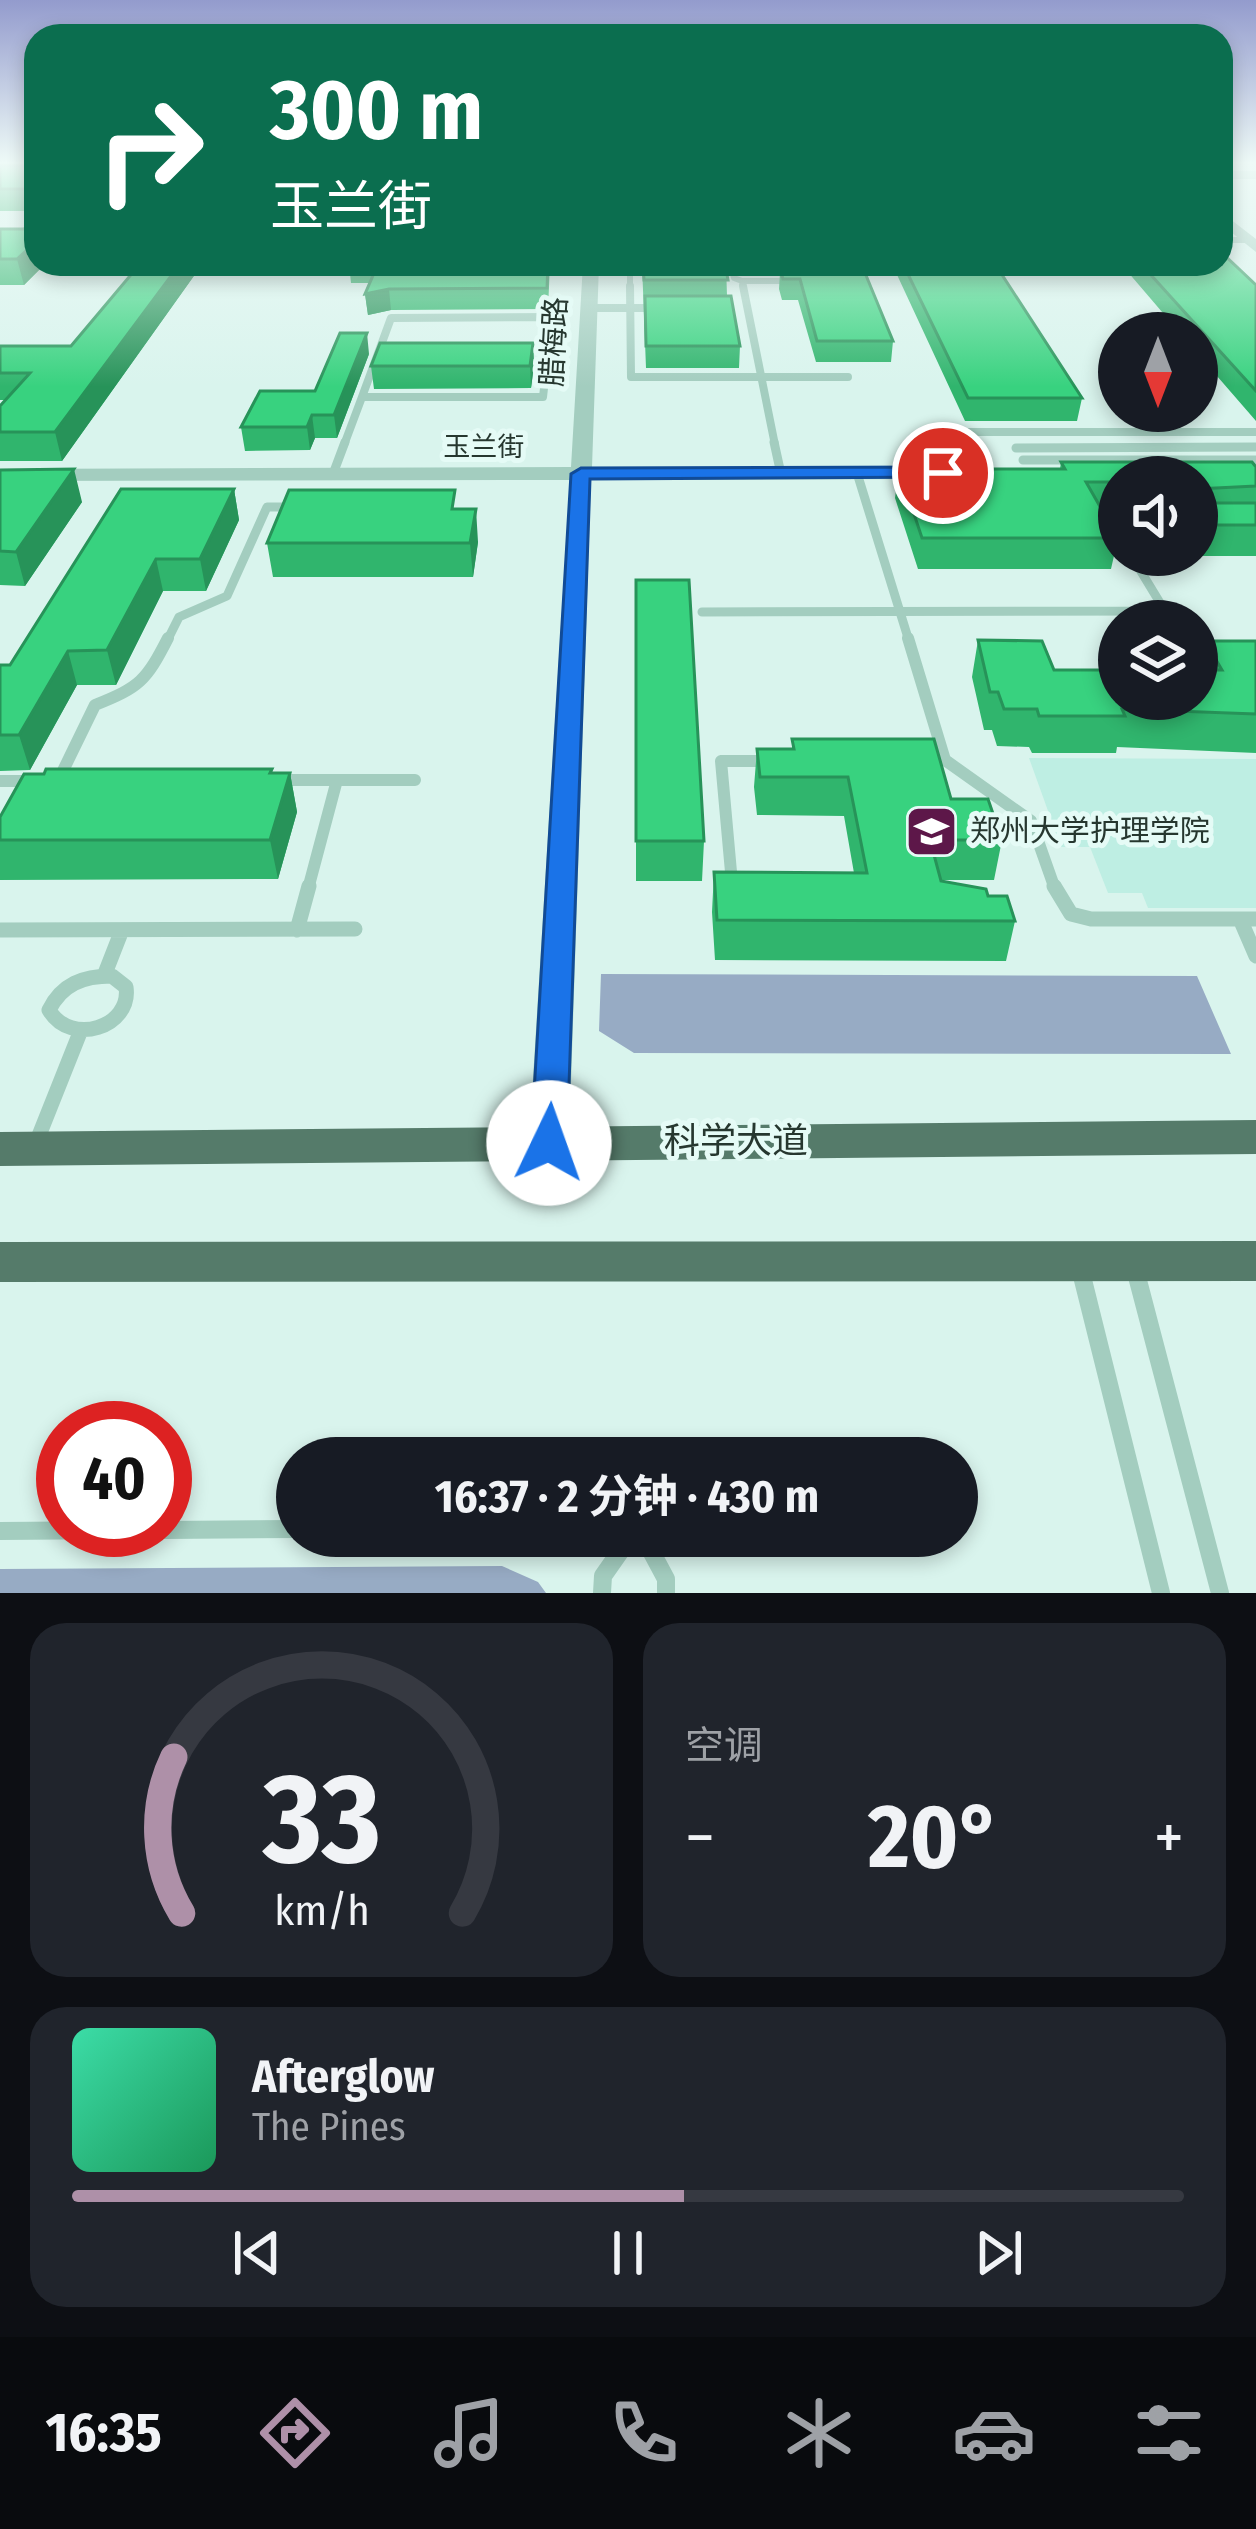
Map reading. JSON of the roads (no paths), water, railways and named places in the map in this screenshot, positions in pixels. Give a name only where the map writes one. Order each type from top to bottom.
[{"type":"main road","name":"科学大道","points":[[17,1149],[1256,1137]]},
{"type":"main road","points":[[0,1262],[1256,1261]]},
{"type":"street","name":"腊梅路","points":[[549,1143],[590,276]]},
{"type":"street","points":[[1020,469],[1256,472]]},
{"type":"street","name":"玉兰街","points":[[0,475],[334,480],[965,473]]},
{"type":"lane","points":[[630,276],[631,377],[848,377]]},
{"type":"lane","points":[[734,276],[742,281],[813,281]]},
{"type":"lane","points":[[742,281],[781,473]]},
{"type":"lane","points":[[589,308],[678,308]]},
{"type":"lane","points":[[724,308],[748,308]]},
{"type":"lane","points":[[334,480],[361,397],[391,317],[552,317],[543,397],[361,397]]},
{"type":"lane","points":[[963,432],[1256,432]]},
{"type":"lane","points":[[1009,432],[1020,469],[1256,460]]},
{"type":"lane","points":[[1016,448],[1256,447]]},
{"type":"lane","points":[[857,473],[945,760]]},
{"type":"lane","points":[[58,781],[95,705],[135,689],[148,677],[179,617],[227,596],[268,507],[306,507]]},
{"type":"lane","points":[[702,612],[1165,611],[1144,576]]},
{"type":"lane","points":[[732,883],[721,761],[788,760]]},
{"type":"lane","points":[[922,760],[945,760],[1031,821],[1059,901],[1072,914],[1090,919],[1248,919],[1256,956]]},
{"type":"lane","points":[[267,780],[415,780]]},
{"type":"lane","points":[[297,930],[337,780]]},
{"type":"lane","points":[[0,781],[81,781]]},
{"type":"lane","points":[[0,930],[356,929]]},
{"type":"lane","points":[[104,976],[122,930]]},
{"type":"lane","points":[[104,976],[128,987],[129,1003],[112,1021],[82,1030],[52,1020],[52,1000],[74,982],[104,976]]},
{"type":"lane","points":[[17,1149],[82,1030]]},
{"type":"lane","points":[[1078,1261],[1161,1593]]},
{"type":"lane","points":[[1133,1261],[1220,1593]]},
{"type":"lane","points":[[192,1530],[276,1529]]},
{"type":"lane","points":[[0,1531],[36,1531]]},
{"type":"lane","points":[[602,1593],[603,1576],[616,1557]]},
{"type":"lane","points":[[654,1557],[666,1579],[666,1593]]},
{"type":"place","name":"郑州大学护理学院","points":[[931,831]]}]
